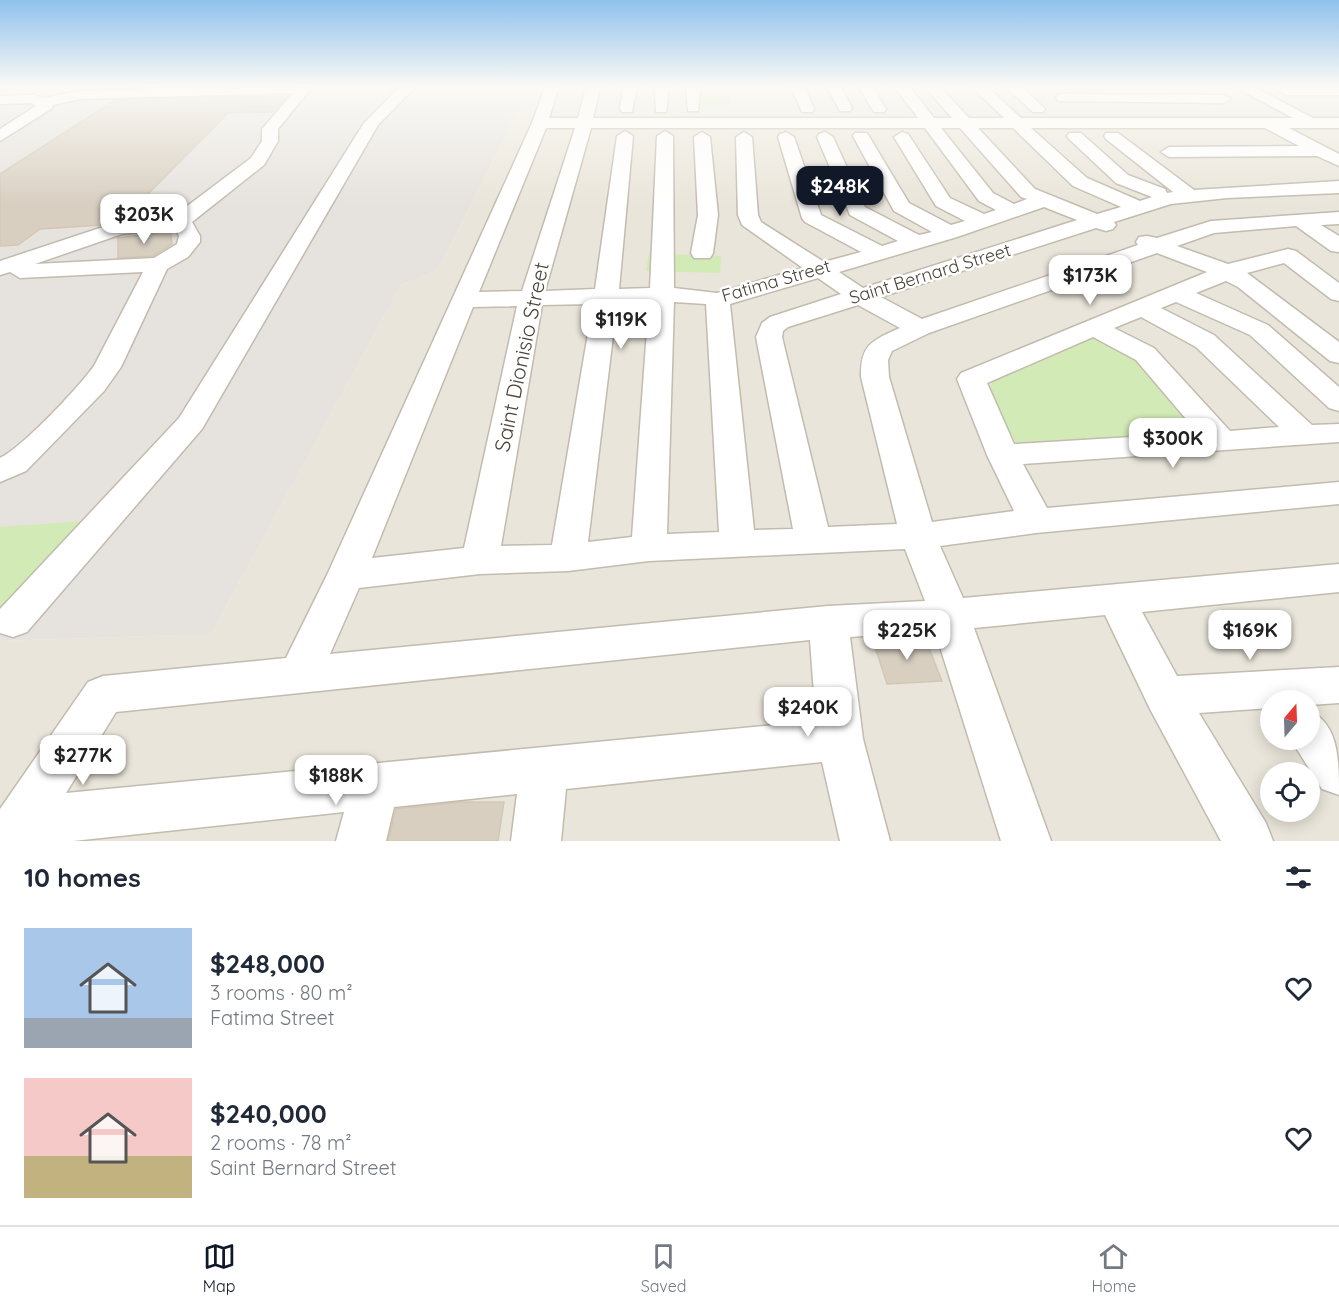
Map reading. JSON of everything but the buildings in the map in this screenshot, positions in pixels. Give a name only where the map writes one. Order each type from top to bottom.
[{"type":"street","points":[[0,136],[15,126]]},
{"type":"street","points":[[0,270],[102,234],[141,224],[180,221],[258,161],[270,141],[270,129],[272,126]]},
{"type":"street","points":[[13,621],[191,423],[370,126]]},
{"type":"street","points":[[299,676],[346,575],[539,126]]},
{"type":"street","name":"Saint Dionisio Street","points":[[480,560],[531,299],[583,126]]},
{"type":"street","points":[[608,126],[625,136],[902,137],[924,126]]},
{"type":"street","points":[[932,126],[986,197],[1015,212]]},
{"type":"street","points":[[968,126],[1028,192],[1155,245],[1227,272],[1245,282],[1339,355]]},
{"type":"street","points":[[1021,126],[1080,183],[1138,207]]},
{"type":"street","points":[[1276,126],[1339,163]]},
{"type":"street","points":[[1320,126],[1339,136]]},
{"type":"street","points":[[568,558],[606,296],[625,136]]},
{"type":"street","points":[[649,548],[662,295],[665,136]]},
{"type":"street","points":[[861,136],[901,207],[950,233]]},
{"type":"street","points":[[1031,136],[1294,136]]},
{"type":"street","points":[[1075,136],[1122,178],[1179,196]]},
{"type":"street","points":[[1112,136],[1179,196]]},
{"type":"street","points":[[1146,136],[1206,177],[1339,163]]},
{"type":"street","points":[[702,137],[708,215],[702,253]]},
{"type":"street","points":[[744,137],[748,215],[752,225],[860,296],[920,328]]},
{"type":"street","points":[[786,137],[812,218],[878,252]]},
{"type":"street","points":[[825,137],[857,211],[916,242]]},
{"type":"street","points":[[902,137],[943,202],[981,221]]},
{"type":"street","points":[[1168,152],[1321,151]]},
{"type":"street","name":"Saint Bernard Street","points":[[813,540],[769,332],[779,322],[1138,207],[1179,196],[1206,177],[1339,187]]},
{"type":"street","name":"Fatima Street","points":[[463,300],[662,295],[708,291],[820,270],[950,233],[1044,200]]},
{"type":"street","points":[[1026,841],[950,615],[918,536],[875,377],[874,360],[881,346],[920,328],[1155,245],[1223,225],[1339,218]]},
{"type":"street","points":[[1300,220],[1339,246]]},
{"type":"street","points":[[0,270],[158,265],[185,250],[190,230],[180,221]]},
{"type":"street","points":[[102,234],[104,267]]},
{"type":"street","points":[[1036,521],[1003,455],[970,380],[1227,272],[1269,259],[1288,256],[1339,294]]},
{"type":"street","points":[[0,471],[15,464],[94,385],[107,367],[158,265]]},
{"type":"street","points":[[708,291],[738,546]]},
{"type":"street","points":[[1177,294],[1259,330],[1339,402]]},
{"type":"street","points":[[1142,308],[1205,341],[1304,435]]},
{"type":"street","points":[[1094,328],[1145,354],[1222,441]]},
{"type":"street","points":[[1003,455],[1339,433]]},
{"type":"street","points":[[346,575],[480,560],[568,558],[649,548],[738,546],[813,540],[918,536],[1036,521],[1339,493]]},
{"type":"street","points":[[15,832],[104,695],[828,621],[950,615],[1339,578]]},
{"type":"street","points":[[1116,599],[1165,696],[1248,841]]},
{"type":"street","points":[[828,621],[840,739],[865,841]]},
{"type":"street","points":[[1312,690],[1339,685]]},
{"type":"street","points":[[1165,696],[1260,695]]},
{"type":"street","points":[[15,832],[375,785],[840,739]]},
{"type":"street","points":[[1320,745],[1339,773]]},
{"type":"street","points":[[536,841],[544,768]]},
{"type":"street","points":[[361,841],[375,785]]},
{"type":"shaded area","points":[[0,126],[510,126],[444,259],[433,272],[401,285],[211,634],[0,641]]},
{"type":"shaded area","points":[[510,126],[1339,126],[1339,841],[0,841],[0,641],[211,634],[401,285],[433,272],[444,259]]},
{"type":"green space","points":[[649,253],[721,256],[720,273],[646,271]]},
{"type":"green space","points":[[1095,337],[1145,367],[1205,437],[1018,446],[987,392],[993,381]]},
{"type":"green space","points":[[87,521],[0,617],[0,527]]}]
